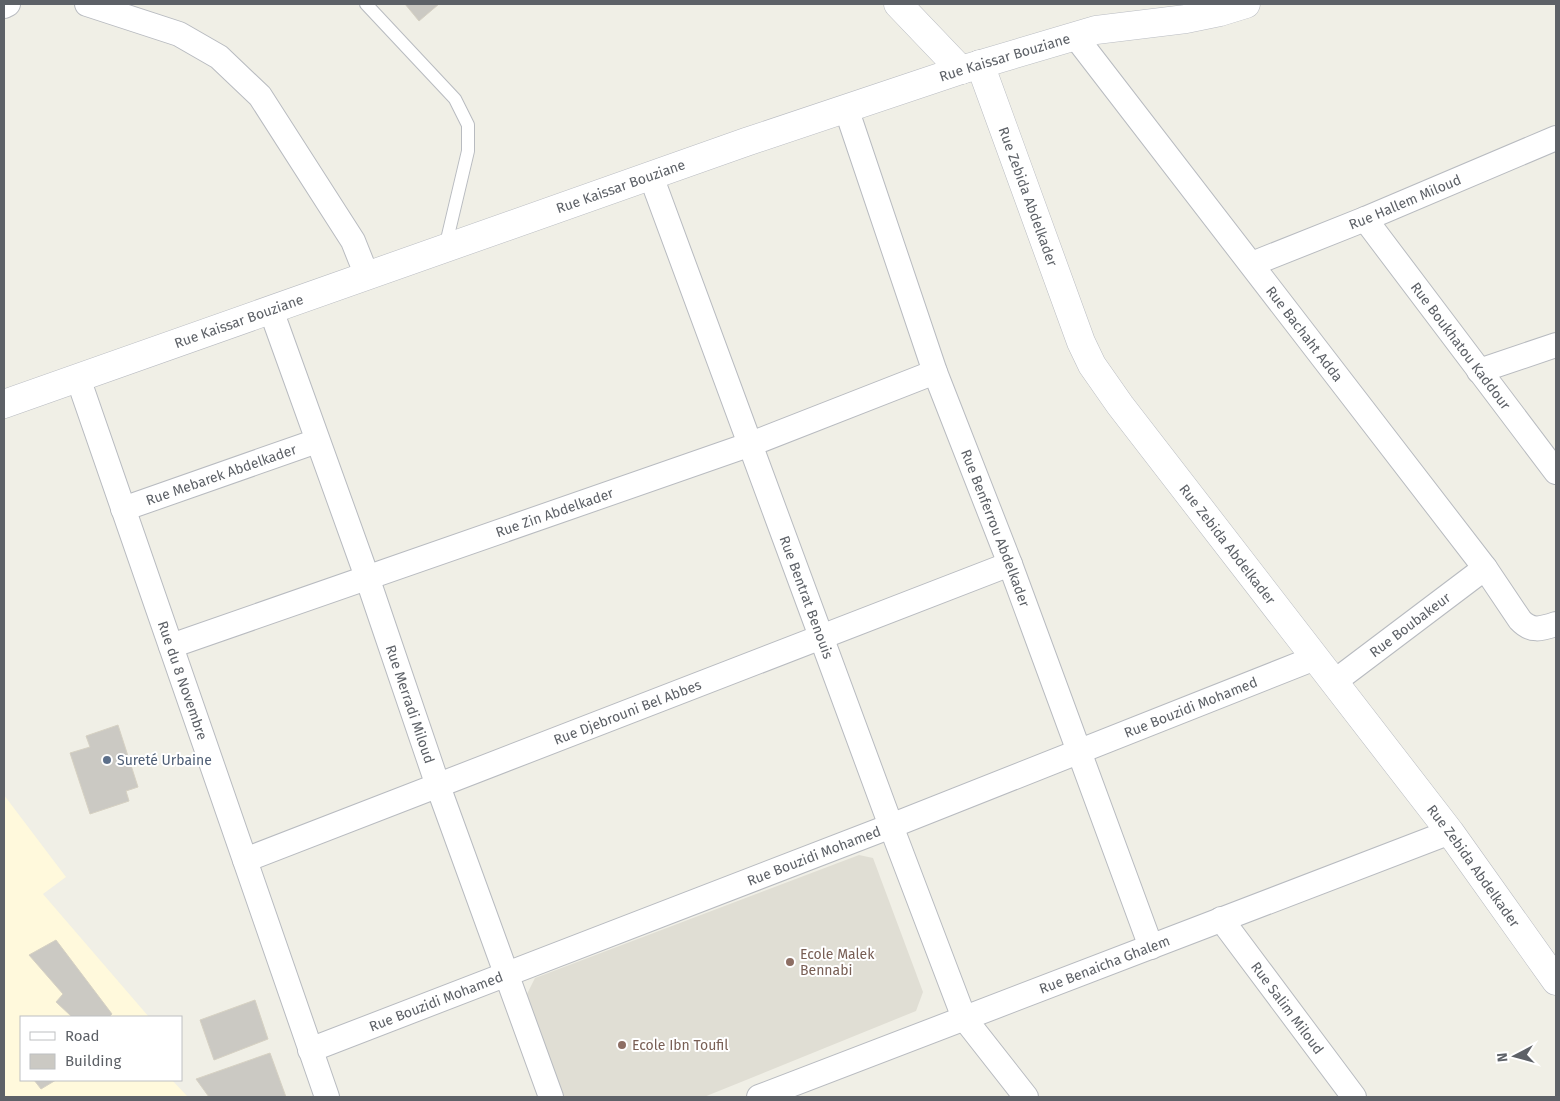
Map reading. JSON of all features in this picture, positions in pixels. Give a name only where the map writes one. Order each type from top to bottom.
[{"type":"street","points":[[4,6],[8,4]]},
{"type":"street","points":[[87,4],[179,34],[219,57],[260,96],[353,240],[367,276]]},
{"type":"street","points":[[898,4],[971,67]]},
{"type":"street","name":"Rue Kaissar Bouziane","points":[[4,404],[846,108],[971,67],[1096,30],[1186,19],[1246,4]]},
{"type":"street","name":"Rue Bachaht Adda","points":[[1075,36],[1485,568],[1520,620],[1526,627],[1545,626]]},
{"type":"street","name":"Rue Zebida Abdelkader","points":[[971,67],[1081,342],[1092,365],[1120,405],[1450,832],[1556,981]]},
{"type":"street","name":"Rue Benferrou Abdelkader","points":[[846,108],[935,372],[1010,564],[1151,947]]},
{"type":"street","name":"Rue Hallem Miloud","points":[[1252,264],[1365,219],[1556,138]]},
{"type":"street","name":"Rue Bentrat Benouis","points":[[651,176],[823,637],[891,826],[964,1018],[1026,1097]]},
{"type":"street","name":"Rue Boukhatou Kaddour","points":[[1365,219],[1556,472]]},
{"type":"street","name":"Rue Merradi Miloud","points":[[271,310],[367,577],[438,786],[551,1097]]},
{"type":"street","points":[[1480,371],[1556,345]]},
{"type":"street","name":"Rue Zin Abdelkader","points":[[170,646],[751,444],[935,372]]},
{"type":"street","name":"Rue du 8 Novembre","points":[[78,378],[327,1097]]},
{"type":"street","name":"Rue Mebarek Abdelkader","points":[[123,509],[317,441]]},
{"type":"street","name":"Rue Djebrouni Bel Abbes","points":[[245,860],[1010,564]]},
{"type":"street","name":"Rue Boubakeur","points":[[1334,682],[1485,568]]},
{"type":"street","name":"Rue Bouzidi Mohamed","points":[[310,1050],[891,826],[1315,658]]},
{"type":"street","name":"Rue Benaicha Ghalem","points":[[759,1097],[790,1092],[964,1018],[1450,832]]},
{"type":"street","name":"Rue Salim Miloud","points":[[1222,919],[1354,1097]]},
{"type":"lane","points":[[366,4],[455,99],[468,125],[468,151],[444,249]]},
{"type":"shaded area","points":[[4,795],[66,877],[43,894],[148,1016],[20,1016],[20,1081],[173,1081],[188,1097],[4,1097]]},
{"type":"shaded area","name":"Ecole Malek Bennabi","points":[[859,855],[873,858],[923,992],[916,1011],[704,1097],[562,1097],[525,998],[535,978]]},
{"type":"building","points":[[405,4],[439,4],[419,21]]},
{"type":"building","points":[[118,725],[138,787],[126,791],[129,801],[90,814],[70,753],[90,747],[86,736]]},
{"type":"building","points":[[56,940],[112,1014],[110,1016],[71,1016],[56,1002],[63,994],[29,955]]},
{"type":"building","points":[[255,1000],[268,1039],[214,1060],[200,1020]]},
{"type":"building","points":[[270,1053],[286,1097],[209,1097],[196,1079]]},
{"type":"building","points":[[35,1081],[54,1081],[41,1089]]},
{"type":"place","name":"Sureté Urbaine","points":[[107,760]]},
{"type":"place","name":"Ecole Malek Bennabi","points":[[790,962]]},
{"type":"place","name":"Ecole Ibn Toufil","points":[[622,1045]]}]
